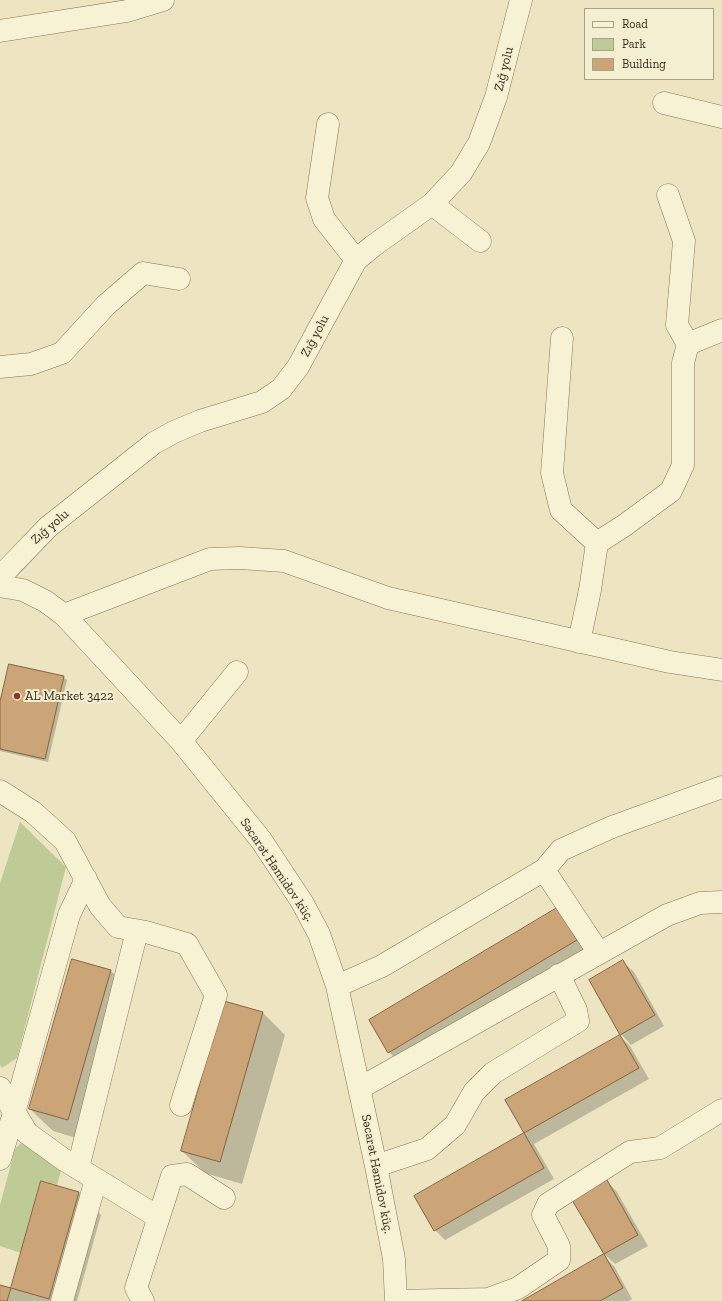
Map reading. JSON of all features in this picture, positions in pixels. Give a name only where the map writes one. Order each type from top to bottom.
[{"type":"street","points":[[0,31],[121,12],[163,0]]},
{"type":"street","name":"Zığ yolu","points":[[0,577],[48,527],[154,443],[174,432],[200,421],[262,402],[281,389],[298,367],[356,260],[432,204],[461,173],[479,143],[496,97],[521,0]]},
{"type":"street","points":[[664,104],[722,118]]},
{"type":"street","points":[[328,124],[317,198],[324,219],[356,260]]},
{"type":"street","points":[[579,642],[590,590],[597,543],[625,525],[671,491],[682,465],[683,362],[688,344],[677,325],[684,241],[668,195]]},
{"type":"street","points":[[432,204],[480,241]]},
{"type":"street","points":[[0,367],[31,364],[62,353],[106,305],[143,273],[179,279]]},
{"type":"street","points":[[688,344],[722,330]]},
{"type":"street","points":[[562,338],[552,474],[561,510],[597,543]]},
{"type":"street","points":[[64,615],[210,559],[240,558],[284,561],[388,598],[670,662],[722,670]]},
{"type":"street","name":"Səcarət Həmidov küç.","points":[[0,586],[23,590],[45,601],[64,615],[181,741],[261,840],[302,902],[319,934],[337,986],[360,1088],[394,1259],[396,1301]]},
{"type":"street","points":[[181,741],[237,672]]},
{"type":"street","points":[[337,986],[382,966],[544,870],[561,850],[568,846],[612,827],[722,787]]},
{"type":"street","points":[[0,791],[33,812],[65,841],[100,906],[118,927],[187,944],[216,995],[181,1105]]},
{"type":"street","points":[[544,870],[599,953]]},
{"type":"street","points":[[0,1159],[69,915],[86,879]]},
{"type":"street","points":[[360,1088],[668,915],[700,903],[722,902]]},
{"type":"street","points":[[78,1168],[137,931]]},
{"type":"street","points":[[376,1166],[427,1149],[455,1125],[474,1092],[493,1073],[578,1021],[576,1010],[559,975]]},
{"type":"street","points":[[0,1088],[28,1132],[78,1168],[158,1217]]},
{"type":"street","points":[[396,1301],[488,1299],[518,1288],[559,1260],[559,1246],[543,1215],[548,1204],[630,1152],[660,1148],[722,1110]]},
{"type":"street","points":[[142,1301],[136,1288],[172,1176],[187,1174],[224,1198]]},
{"type":"street","points":[[62,1301],[96,1179]]},
{"type":"green space","points":[[20,822],[66,867],[17,1058],[2,1068],[0,1065],[0,883]]},
{"type":"green space","points":[[23,1141],[62,1167],[57,1185],[41,1181],[21,1253],[0,1246],[0,1205],[15,1149]]},
{"type":"building","points":[[9,664],[64,676],[45,759],[0,749],[0,702]]},
{"type":"building","points":[[557,908],[577,940],[388,1053],[369,1020]]},
{"type":"building","points":[[72,959],[111,970],[68,1120],[29,1109]]},
{"type":"building","points":[[623,960],[655,1015],[620,1035],[589,980]]},
{"type":"building","points":[[224,1001],[263,1012],[220,1162],[181,1151]]},
{"type":"building","points":[[620,1035],[639,1068],[524,1133],[505,1100]]},
{"type":"building","points":[[524,1133],[544,1168],[434,1231],[414,1196]]},
{"type":"building","points":[[607,1180],[638,1235],[604,1254],[572,1200]]},
{"type":"building","points":[[41,1181],[79,1192],[49,1299],[11,1288]]},
{"type":"building","points":[[604,1254],[623,1288],[600,1301],[522,1301]]},
{"type":"building","points":[[0,1285],[11,1288],[7,1301],[0,1301]]},
{"type":"place","name":"AL Market 3422","points":[[17,696]]}]
